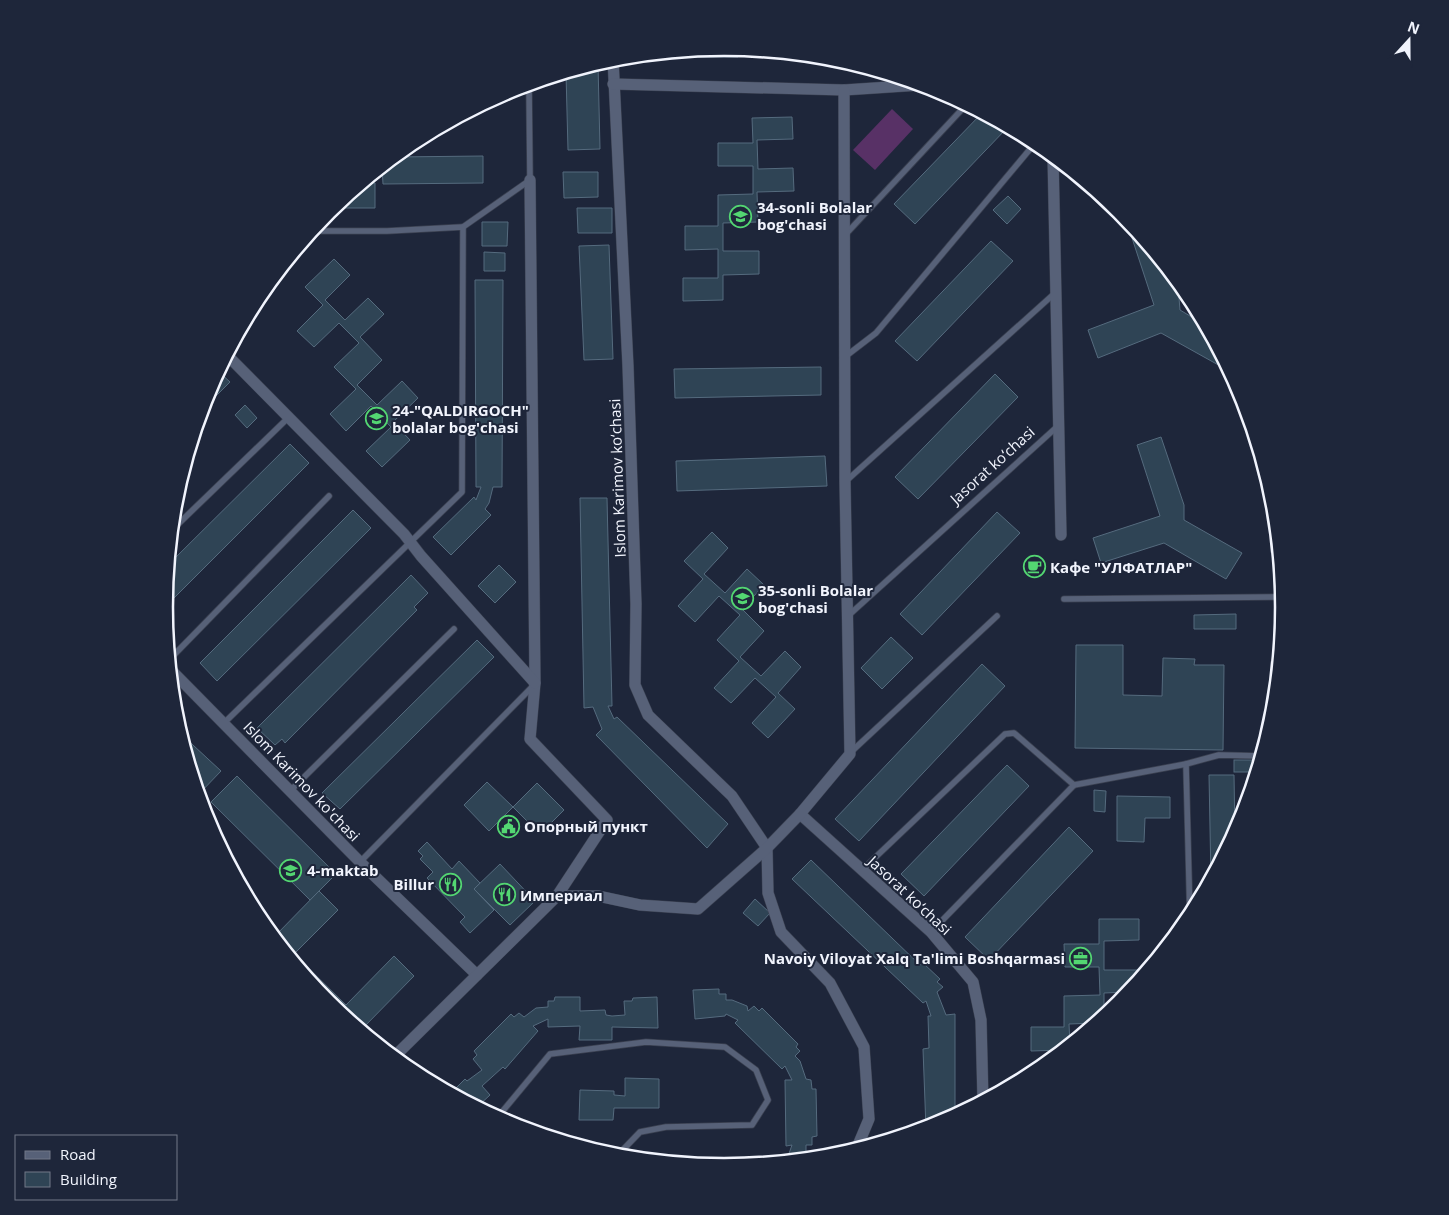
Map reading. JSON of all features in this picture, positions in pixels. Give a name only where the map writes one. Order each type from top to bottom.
[{"type":"street","name":"Islom Karimov ko‘chasi","points":[[613,68],[636,604],[635,686],[648,715],[732,796],[767,848]]},
{"type":"street","points":[[612,84],[844,90],[901,86]]},
{"type":"street","points":[[557,896],[598,896],[640,905],[698,909],[767,848],[800,814],[850,754],[845,482],[844,90]]},
{"type":"street","points":[[1053,165],[1061,535]]},
{"type":"street","points":[[399,1052],[557,896],[607,820],[530,739],[535,683],[530,180]]},
{"type":"street","points":[[232,361],[404,534],[535,683]]},
{"type":"street","name":"Islom Karimov ko'chasi","points":[[178,677],[360,862],[477,975]]},
{"type":"street","name":"Jasorat ko‘chasi","points":[[800,814],[861,871],[931,932],[972,982],[981,1020],[983,1094]]},
{"type":"street","points":[[767,848],[768,893],[781,932],[830,983],[864,1047],[869,1119],[859,1142]]},
{"type":"lane","points":[[322,231],[387,232],[463,227],[530,180],[529,93]]},
{"type":"lane","points":[[845,235],[961,110]]},
{"type":"lane","points":[[846,356],[876,333],[1030,149]]},
{"type":"lane","points":[[224,723],[462,492],[463,227]]},
{"type":"lane","points":[[845,482],[1057,291]]},
{"type":"lane","points":[[180,522],[289,417]]},
{"type":"lane","name":"Jasorat ko‘chasi","points":[[847,617],[1060,423]]},
{"type":"lane","points":[[175,654],[329,496]]},
{"type":"lane","points":[[1064,599],[1276,598]]},
{"type":"lane","points":[[850,754],[997,616]]},
{"type":"lane","points":[[291,790],[454,629]]},
{"type":"lane","points":[[360,862],[535,683]]},
{"type":"lane","points":[[861,871],[1004,734],[1014,733],[1074,785]]},
{"type":"lane","points":[[931,932],[1074,785],[1186,764],[1219,755],[1255,756]]},
{"type":"lane","points":[[1186,764],[1190,903]]},
{"type":"lane","points":[[502,1112],[550,1054],[646,1042],[725,1047],[756,1070],[768,1100],[752,1125],[666,1127],[640,1132],[624,1149]]},
{"type":"shaded area","points":[[892,109],[913,129],[875,170],[853,150]]},
{"type":"building","points":[[724,56],[738,57],[688,57]]},
{"type":"building","points":[[598,71],[600,149],[568,150],[566,80]]},
{"type":"building","points":[[792,117],[793,139],[757,140],[758,169],[793,168],[794,191],[757,192],[758,222],[723,223],[723,251],[759,251],[759,274],[723,275],[723,300],[683,301],[683,278],[718,278],[718,249],[685,250],[685,226],[718,226],[718,195],[753,194],[753,166],[718,166],[718,143],[753,143],[752,118]]},
{"type":"building","points":[[977,118],[1003,132],[915,224],[894,204]]},
{"type":"building","points":[[483,156],[483,183],[383,184],[382,175],[407,157]]},
{"type":"building","points":[[563,172],[598,172],[598,197],[564,198]]},
{"type":"building","points":[[375,183],[375,208],[345,208]]},
{"type":"building","points":[[1008,196],[1021,209],[1007,224],[993,210]]},
{"type":"building","points":[[577,208],[612,208],[612,233],[578,233]]},
{"type":"building","points":[[482,222],[508,222],[507,246],[482,246]]},
{"type":"building","points":[[1132,238],[1162,272],[1178,293],[1180,310],[1193,318],[1220,366],[1161,333],[1098,358],[1088,330],[1154,305]]},
{"type":"building","points":[[991,241],[1013,261],[917,361],[895,341]]},
{"type":"building","points":[[609,245],[613,359],[584,360],[579,246]]},
{"type":"building","points":[[484,252],[505,253],[505,271],[484,271]]},
{"type":"building","points":[[334,259],[350,275],[325,300],[345,320],[368,298],[384,314],[360,337],[382,360],[357,385],[377,405],[402,381],[418,398],[393,422],[410,440],[382,467],[366,451],[391,427],[371,406],[346,431],[330,414],[356,389],[334,367],[359,343],[339,323],[314,347],[297,331],[323,305],[305,287]]},
{"type":"building","points":[[475,280],[503,280],[502,487],[493,487],[489,503],[485,509],[491,515],[451,555],[433,537],[474,497],[476,500],[481,487],[476,487]]},
{"type":"building","points":[[821,367],[821,395],[675,398],[674,369]]},
{"type":"building","points":[[995,374],[1018,397],[918,499],[895,477]]},
{"type":"building","points":[[224,377],[230,382],[216,396]]},
{"type":"building","points":[[245,405],[257,418],[247,428],[235,415]]},
{"type":"building","points":[[1161,437],[1184,505],[1184,520],[1242,553],[1226,579],[1164,543],[1101,563],[1093,538],[1160,516],[1137,445]]},
{"type":"building","points":[[290,444],[309,463],[173,599],[176,558]]},
{"type":"building","points":[[825,456],[827,486],[677,491],[676,461]]},
{"type":"building","points":[[580,498],[607,498],[612,706],[608,706],[614,719],[617,717],[728,824],[707,848],[596,735],[602,729],[593,707],[584,708]]},
{"type":"building","points":[[353,510],[371,528],[217,681],[200,663]]},
{"type":"building","points":[[997,512],[1020,533],[922,635],[900,614]]},
{"type":"building","points":[[712,532],[728,548],[704,574],[725,593],[747,569],[764,585],[742,609],[764,631],[740,657],[761,676],[785,651],[801,667],[778,693],[795,709],[768,738],[752,723],[776,697],[755,678],[731,703],[714,688],[739,661],[717,640],[740,615],[719,596],[695,622],[678,606],[703,579],[684,561]]},
{"type":"building","points":[[499,565],[516,582],[495,603],[478,586]]},
{"type":"building","points":[[411,575],[428,593],[414,607],[417,610],[285,743],[282,739],[275,745],[257,728]]},
{"type":"building","points":[[1236,614],[1236,629],[1194,629],[1194,615]]},
{"type":"building","points":[[891,637],[913,658],[882,689],[861,668]]},
{"type":"building","points":[[477,640],[494,657],[340,809],[322,793]]},
{"type":"building","points":[[1076,645],[1123,645],[1123,695],[1162,696],[1163,658],[1195,659],[1194,665],[1224,665],[1223,750],[1075,748]]},
{"type":"building","points":[[982,664],[1005,686],[859,841],[835,819]]},
{"type":"building","points":[[190,743],[221,771],[204,788]]},
{"type":"building","points":[[1234,760],[1254,760],[1250,772],[1234,772]]},
{"type":"building","points":[[1007,765],[1029,786],[924,896],[901,874]]},
{"type":"building","points":[[1209,775],[1234,775],[1235,816],[1211,867]]},
{"type":"building","points":[[237,776],[336,874],[310,900],[211,802]]},
{"type":"building","points":[[487,782],[513,807],[489,831],[464,805]]},
{"type":"building","points":[[537,783],[564,810],[540,834],[513,807]]},
{"type":"building","points":[[1094,790],[1106,791],[1105,812],[1094,811]]},
{"type":"building","points":[[1117,796],[1170,797],[1170,818],[1145,818],[1144,842],[1117,841]]},
{"type":"building","points":[[1069,827],[1093,851],[989,960],[965,937]]},
{"type":"building","points":[[427,842],[452,869],[459,861],[480,883],[474,889],[494,910],[470,933],[460,922],[465,917],[427,878],[433,872],[420,859],[423,856],[418,851]]},
{"type":"building","points":[[811,860],[920,965],[923,963],[940,979],[937,982],[943,987],[937,992],[946,1015],[955,1014],[955,1108],[926,1120],[923,1049],[929,1048],[928,1016],[931,1016],[926,1001],[923,1003],[792,879]]},
{"type":"building","points":[[500,864],[535,901],[510,925],[474,889]]},
{"type":"building","points":[[319,891],[338,910],[295,953],[279,932]]},
{"type":"building","points":[[755,899],[770,913],[758,926],[743,913]]},
{"type":"building","points":[[1099,919],[1139,919],[1139,940],[1104,941],[1104,970],[1140,970],[1118,992],[1104,993],[1104,1007],[1086,1023],[1069,1024],[1070,1037],[1060,1045],[1053,1050],[1031,1051],[1031,1027],[1064,1027],[1064,996],[1100,995],[1099,967],[1065,967],[1064,944],[1099,944]]},
{"type":"building","points":[[394,956],[414,976],[365,1026],[304,964],[346,1005]]},
{"type":"building","points":[[719,989],[719,994],[726,994],[726,1000],[732,1000],[747,1006],[748,1011],[754,1006],[759,1011],[762,1008],[798,1044],[796,1047],[800,1051],[795,1056],[800,1061],[806,1079],[811,1080],[812,1089],[816,1089],[817,1136],[812,1137],[812,1145],[806,1145],[806,1152],[788,1155],[792,1145],[786,1146],[785,1080],[792,1080],[785,1066],[782,1069],[735,1023],[738,1020],[726,1014],[725,1016],[695,1019],[693,990]]},
{"type":"building","points":[[555,997],[580,997],[580,1011],[605,1010],[606,1015],[612,1016],[625,1015],[624,1001],[632,1001],[633,998],[657,997],[658,1028],[612,1027],[612,1040],[579,1040],[580,1026],[548,1027],[548,1019],[533,1026],[538,1031],[505,1069],[503,1067],[482,1086],[490,1095],[482,1102],[456,1088],[465,1079],[467,1081],[482,1070],[473,1059],[477,1055],[474,1051],[511,1014],[514,1017],[519,1013],[524,1017],[536,1008],[548,1007],[548,1001],[554,1001]]},
{"type":"building","points":[[625,1078],[659,1079],[659,1108],[614,1108],[613,1120],[579,1120],[580,1090],[614,1091],[614,1095],[625,1096]]},
{"type":"place","name":"34-sonli Bolalar bog'chasi","points":[[741,216]]},
{"type":"place","name":"24-\"QALDIRGOCH\" bolalar bog'chasi","points":[[376,419]]},
{"type":"place","name":"Кафе \"УЛФАТЛАР\"","points":[[1034,567]]},
{"type":"place","name":"35-sonli Bolalar bog'chasi","points":[[742,599]]},
{"type":"place","name":"Опорный пункт","points":[[508,826]]},
{"type":"place","name":"4-maktab","points":[[291,870]]},
{"type":"place","name":"Billur","points":[[450,884]]},
{"type":"place","name":"Империал","points":[[504,895]]},
{"type":"place","name":"Navoiy Viloyat Xalq Ta'limi Boshqarmasi","points":[[1081,958]]}]
